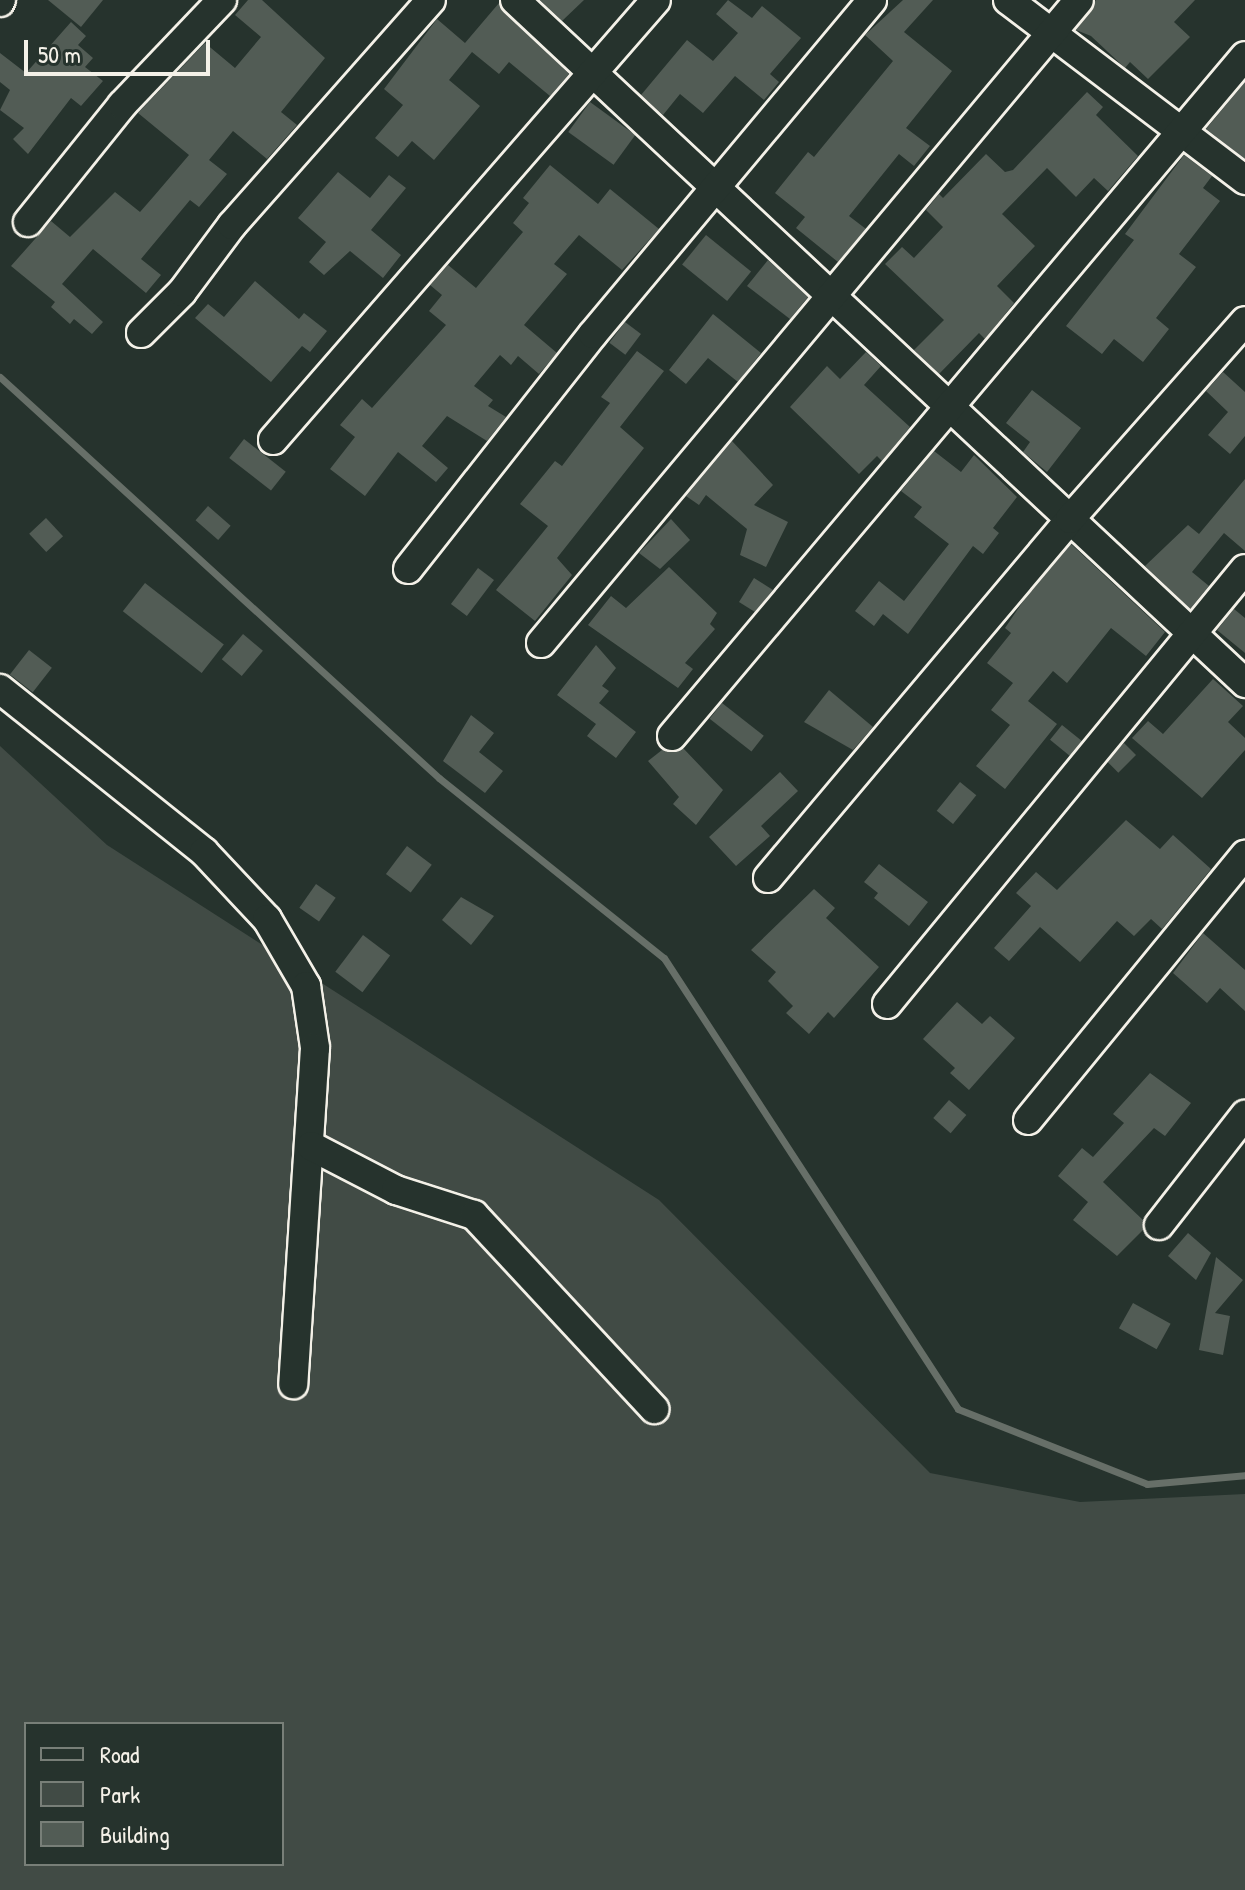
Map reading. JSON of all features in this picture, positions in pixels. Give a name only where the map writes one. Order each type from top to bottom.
[{"type":"street","points":[[28,222],[122,105],[222,0]]},
{"type":"street","points":[[141,333],[182,292],[232,225],[431,0]]},
{"type":"street","points":[[515,0],[834,295],[948,408],[1245,683]]},
{"type":"street","points":[[273,440],[436,247],[656,0]]},
{"type":"street","points":[[408,569],[714,187],[872,0]]},
{"type":"street","points":[[1008,0],[1050,35],[1245,180]]},
{"type":"street","points":[[541,643],[1079,0]]},
{"type":"street","points":[[672,736],[1245,56]]},
{"type":"street","points":[[768,878],[1070,519],[1245,321]]},
{"type":"street","points":[[887,1004],[1245,569]]},
{"type":"street","points":[[0,689],[204,852],[267,919],[306,986],[315,1048],[311,1146],[293,1384]]},
{"type":"street","points":[[1028,1120],[1245,855]]},
{"type":"street","points":[[1159,1225],[1245,1115]]},
{"type":"street","points":[[311,1146],[396,1190],[474,1215],[654,1409]]},
{"type":"green space","points":[[0,746],[107,845],[659,1200],[930,1473],[1080,1502],[1245,1494],[1245,1890],[0,1890]]},
{"type":"building","points":[[48,0],[103,0],[81,27]]},
{"type":"building","points":[[248,0],[262,0],[325,58],[281,112],[297,125],[267,159],[233,131],[209,160],[227,174],[199,207],[190,200],[141,259],[161,275],[146,293],[93,249],[62,284],[103,322],[92,334],[74,319],[70,324],[51,307],[55,302],[11,266],[51,221],[70,237],[115,192],[140,212],[189,155],[138,113],[205,43],[235,68],[261,37],[235,15]]},
{"type":"building","points":[[540,0],[584,0],[562,21]]},
{"type":"building","points":[[728,0],[752,18],[762,6],[801,38],[770,74],[779,82],[764,100],[735,76],[703,113],[680,94],[663,115],[641,95],[687,40],[713,61],[738,33],[716,14]]},
{"type":"building","points":[[903,0],[933,0],[904,32],[952,71],[906,128],[930,146],[914,166],[899,154],[849,216],[866,229],[838,262],[796,228],[805,217],[775,193],[808,152],[814,157],[893,61],[865,35]]},
{"type":"building","points":[[1096,0],[1195,0],[1174,22],[1190,37],[1148,79],[1130,62],[1125,68],[1091,36],[1076,30]]},
{"type":"building","points":[[499,3],[569,74],[550,96],[509,62],[499,74],[472,52],[449,80],[480,106],[434,160],[412,141],[398,157],[375,138],[403,105],[384,89],[437,19],[465,43]]},
{"type":"building","points":[[71,22],[86,36],[78,45],[93,58],[85,67],[103,81],[81,106],[71,98],[28,154],[13,139],[24,128],[0,110],[10,90],[0,82],[0,53],[26,73]]},
{"type":"building","points":[[1245,82],[1245,159],[1206,129]]},
{"type":"building","points":[[1087,92],[1103,107],[1096,115],[1138,156],[1108,191],[1094,178],[1076,197],[1047,168],[1002,214],[1035,246],[997,286],[1014,303],[985,339],[979,333],[939,374],[914,350],[944,320],[885,264],[902,247],[914,258],[943,227],[926,210],[939,194],[943,198],[986,154],[1005,172],[1013,170]]},
{"type":"building","points":[[590,102],[635,135],[614,165],[568,132]]},
{"type":"building","points":[[1184,155],[1212,176],[1203,188],[1220,201],[1179,254],[1196,267],[1156,318],[1169,329],[1143,362],[1114,339],[1102,354],[1066,326],[1134,240],[1125,234]]},
{"type":"building","points":[[550,165],[598,204],[610,189],[659,229],[622,270],[579,235],[554,264],[567,274],[524,325],[557,353],[539,374],[518,356],[511,365],[500,355],[474,386],[493,400],[488,406],[506,417],[487,441],[447,416],[422,446],[448,468],[436,482],[398,452],[365,496],[330,469],[355,437],[340,425],[362,399],[372,408],[446,325],[429,311],[442,295],[430,285],[448,265],[476,288],[523,232],[513,223],[529,203],[523,198]]},
{"type":"building","points":[[338,172],[370,198],[389,175],[406,188],[371,230],[401,255],[383,278],[350,251],[324,275],[309,262],[326,242],[298,218]]},
{"type":"building","points":[[706,235],[751,272],[727,301],[682,265]]},
{"type":"building","points":[[768,260],[808,297],[790,319],[747,286]]},
{"type":"building","points":[[255,281],[299,319],[304,313],[327,331],[310,352],[302,346],[271,382],[195,318],[208,304],[224,317]]},
{"type":"building","points":[[713,314],[761,353],[738,382],[708,358],[686,384],[669,370]]},
{"type":"building","points":[[625,322],[641,334],[625,355],[609,343]]},
{"type":"building","points":[[637,351],[664,371],[620,427],[644,448],[557,558],[572,575],[535,621],[496,590],[548,526],[520,504],[555,461],[562,466],[610,403],[601,397]]},
{"type":"building","points":[[866,352],[881,366],[864,385],[910,427],[882,461],[877,456],[859,474],[790,407],[827,366],[840,379]]},
{"type":"building","points":[[1223,372],[1245,392],[1245,436],[1230,454],[1208,435],[1228,412],[1206,391]]},
{"type":"building","points":[[1032,390],[1081,428],[1047,472],[1023,452],[1030,442],[1006,423]]},
{"type":"building","points":[[244,439],[286,472],[271,491],[229,458]]},
{"type":"building","points":[[732,441],[773,485],[754,505],[788,522],[766,567],[740,555],[747,529],[706,495],[699,505],[686,496]]},
{"type":"building","points":[[934,451],[961,472],[974,455],[1017,497],[993,528],[999,533],[983,554],[973,546],[908,634],[883,614],[874,626],[855,611],[879,581],[904,601],[949,544],[914,517],[922,507],[901,491]]},
{"type":"building","points":[[1245,479],[1245,551],[1224,533],[1192,572],[1209,586],[1190,609],[1145,566],[1188,525],[1199,534]]},
{"type":"building","points":[[208,506],[231,526],[218,540],[196,520]]},
{"type":"building","points":[[46,518],[63,536],[46,552],[29,534]]},
{"type":"building","points":[[671,519],[690,540],[660,569],[639,553]]},
{"type":"building","points":[[1071,544],[1165,632],[1146,656],[1111,628],[1067,683],[1053,671],[1028,701],[1057,724],[1005,789],[976,766],[1010,725],[991,710],[1013,683],[987,663],[1011,633],[1005,628],[1026,597]]},
{"type":"building","points":[[669,567],[717,613],[710,624],[715,629],[685,663],[693,669],[678,688],[588,625],[611,596],[626,608]]},
{"type":"building","points":[[478,568],[494,580],[467,616],[451,604]]},
{"type":"building","points":[[754,578],[773,590],[755,612],[739,602]]},
{"type":"building","points":[[145,583],[224,645],[202,673],[123,611]]},
{"type":"building","points":[[1234,609],[1245,618],[1245,653],[1217,630]]},
{"type":"building","points":[[243,634],[263,651],[242,676],[222,659]]},
{"type":"building","points":[[596,645],[616,668],[602,686],[609,691],[599,703],[636,732],[616,758],[587,736],[596,724],[557,695]]},
{"type":"building","points":[[29,650],[52,668],[33,692],[10,674]]},
{"type":"building","points":[[1213,679],[1243,706],[1228,722],[1245,738],[1245,750],[1202,798],[1132,738],[1148,721],[1163,734]]},
{"type":"building","points":[[829,690],[873,727],[853,750],[804,722]]},
{"type":"building","points":[[722,703],[764,736],[751,751],[710,719]]},
{"type":"building","points":[[471,715],[494,733],[479,752],[503,771],[485,793],[443,761]]},
{"type":"building","points":[[1062,725],[1082,741],[1070,756],[1050,740]]},
{"type":"building","points":[[1124,743],[1136,755],[1118,773],[1106,761]]},
{"type":"building","points":[[683,748],[723,790],[696,825],[673,804],[679,797],[648,761],[662,750]]},
{"type":"building","points":[[780,772],[798,791],[761,826],[770,836],[736,866],[709,837]]},
{"type":"building","points":[[960,782],[976,795],[953,824],[937,811]]},
{"type":"building","points":[[1126,820],[1160,849],[1173,835],[1211,869],[1162,929],[1151,919],[1134,936],[1117,921],[1080,962],[1040,927],[1009,961],[994,948],[1031,906],[1016,893],[1036,872],[1057,890]]},
{"type":"building","points":[[407,846],[432,865],[411,893],[386,874]]},
{"type":"building","points":[[879,864],[928,902],[909,926],[874,898],[878,893],[864,882]]},
{"type":"building","points":[[316,884],[336,898],[319,922],[299,908]]},
{"type":"building","points":[[814,889],[835,908],[826,918],[879,967],[834,1018],[828,1012],[809,1034],[786,1013],[793,1006],[768,981],[776,972],[751,950]]},
{"type":"building","points":[[461,897],[494,916],[471,945],[442,920]]},
{"type":"building","points":[[1203,933],[1245,970],[1245,1011],[1220,988],[1207,1003],[1173,973]]},
{"type":"building","points":[[363,935],[390,955],[362,992],[335,972]]},
{"type":"building","points":[[957,1002],[982,1024],[990,1016],[1015,1038],[969,1090],[950,1073],[955,1068],[923,1039]]},
{"type":"building","points":[[1150,1073],[1191,1103],[1165,1136],[1154,1128],[1103,1182],[1143,1220],[1143,1230],[1117,1256],[1073,1220],[1088,1202],[1058,1176],[1082,1148],[1093,1157],[1124,1123],[1113,1114]]},
{"type":"building","points":[[949,1100],[966,1115],[951,1133],[933,1118]]},
{"type":"building","points":[[1188,1233],[1211,1253],[1196,1280],[1168,1256]]},
{"type":"building","points":[[1216,1257],[1243,1280],[1215,1313],[1230,1316],[1223,1355],[1199,1350]]},
{"type":"building","points":[[1133,1303],[1171,1324],[1157,1349],[1119,1328]]},
{"type":"waterway","points":[[0,377],[439,778],[664,958],[958,1409],[1147,1484],[1245,1475]]}]
